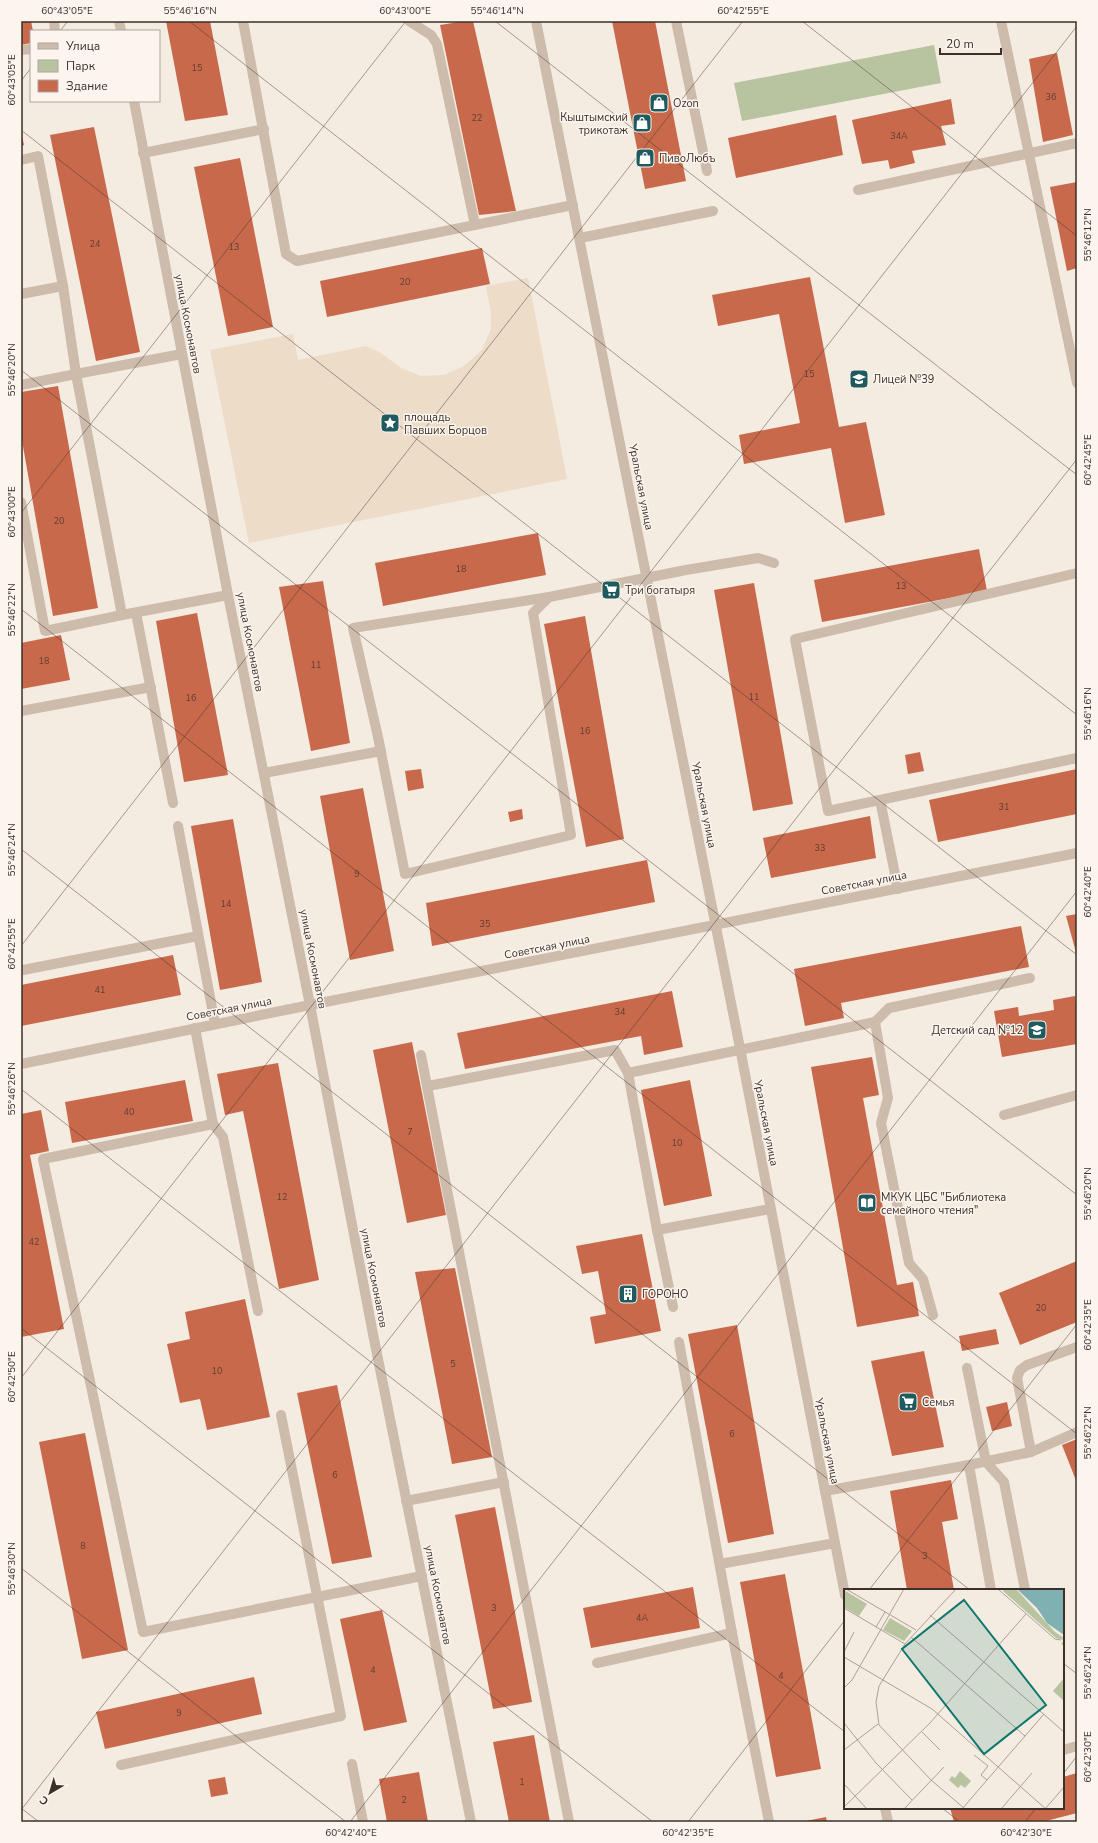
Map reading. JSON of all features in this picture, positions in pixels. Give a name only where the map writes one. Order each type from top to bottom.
[{"type":"street","points":[[243,21],[286,254],[297,261],[573,206]]},
{"type":"street","points":[[409,21],[431,36],[437,44],[475,225]]},
{"type":"street","name":"Уральская улица","points":[[536,21],[740,1048],[844,1590]]},
{"type":"street","points":[[676,21],[707,171]]},
{"type":"street","points":[[1001,21],[1077,383]]},
{"type":"street","name":"улица Космонавтов","points":[[134,102],[228,595],[310,1005],[406,1501],[471,1822]]},
{"type":"street","points":[[143,153],[264,129]]},
{"type":"street","points":[[858,190],[1077,143]]},
{"type":"street","points":[[21,160],[38,156],[62,286],[76,374],[122,616]]},
{"type":"street","points":[[580,238],[713,210]]},
{"type":"street","points":[[21,294],[62,286]]},
{"type":"street","points":[[21,385],[182,354]]},
{"type":"street","points":[[21,502],[45,631],[228,595]]},
{"type":"street","points":[[549,597],[533,613],[571,835],[404,874],[381,750],[353,628],[549,597],[686,570],[758,558],[774,563]]},
{"type":"street","points":[[1077,572],[795,639],[828,811],[1077,758]]},
{"type":"street","points":[[136,613],[173,804]]},
{"type":"street","points":[[21,711],[151,687]]},
{"type":"street","points":[[264,773],[381,750]]},
{"type":"street","points":[[880,800],[898,889]]},
{"type":"street","points":[[178,826],[215,1024]]},
{"type":"street","name":"Советская улица","points":[[21,1064],[310,1005],[716,926],[1077,853]]},
{"type":"street","points":[[23,970],[198,936]]},
{"type":"street","points":[[628,1073],[740,1048],[875,1022],[889,1008],[1030,978]]},
{"type":"street","points":[[875,1022],[888,1098],[881,1123],[909,1263],[924,1280],[932,1315]]},
{"type":"street","points":[[195,1028],[213,1124],[223,1137],[258,1311]]},
{"type":"street","points":[[428,1086],[615,1050],[628,1073],[673,1307]]},
{"type":"street","points":[[421,1055],[569,1822]]},
{"type":"street","points":[[1004,1115],[1077,1095]]},
{"type":"street","points":[[213,1124],[43,1159],[143,1632],[422,1576]]},
{"type":"street","points":[[657,1230],[770,1208]]},
{"type":"street","points":[[679,1342],[732,1633],[769,1822]]},
{"type":"street","points":[[1031,1452],[1017,1378],[1020,1370],[1027,1365],[1077,1347]]},
{"type":"street","points":[[966,1368],[986,1462],[1004,1482],[1025,1589]]},
{"type":"street","points":[[121,1765],[341,1716],[316,1597],[281,1415]]},
{"type":"street","points":[[825,1490],[986,1462],[1031,1452],[1077,1432]]},
{"type":"street","points":[[969,1465],[991,1589]]},
{"type":"street","points":[[406,1501],[504,1482]]},
{"type":"street","points":[[720,1564],[835,1543]]},
{"type":"street","points":[[597,1663],[732,1633]]},
{"type":"street","points":[[1064,1750],[1077,1746]]},
{"type":"street","points":[[352,1764],[363,1822]]},
{"type":"street","points":[[886,1809],[888,1822]]},
{"type":"green space","points":[[934,45],[941,83],[742,121],[734,83]]},
{"type":"shaded area","name":"площадь Павших Борцов","points":[[528,278],[567,479],[249,543],[210,350],[293,334],[298,360],[366,346],[381,353],[401,368],[421,376],[444,375],[464,366],[482,350],[491,329],[491,313],[486,286]]},
{"type":"building","points":[[21,21],[31,21],[33,30],[30,30],[30,43],[21,45]]},
{"type":"building","points":[[166,21],[210,21],[228,115],[185,121]]},
{"type":"building","points":[[473,21],[516,211],[479,215],[440,25]]},
{"type":"building","points":[[612,21],[655,21],[686,181],[645,189]]},
{"type":"building","points":[[1057,53],[1073,135],[1043,142],[1029,59]]},
{"type":"building","points":[[951,99],[955,124],[941,126],[946,145],[912,151],[915,163],[890,169],[888,160],[862,164],[852,120]]},
{"type":"building","points":[[836,115],[843,155],[736,178],[728,138]]},
{"type":"building","points":[[94,127],[140,352],[96,361],[50,135]]},
{"type":"building","points":[[21,132],[24,145],[21,146]]},
{"type":"building","points":[[240,158],[273,327],[228,336],[194,167]]},
{"type":"building","points":[[1077,182],[1077,268],[1067,271],[1050,187]]},
{"type":"building","points":[[482,248],[490,284],[327,317],[320,281]]},
{"type":"building","points":[[810,277],[839,427],[866,422],[885,515],[845,523],[831,448],[744,464],[739,435],[800,423],[779,314],[718,326],[712,295]]},
{"type":"building","points":[[58,386],[98,608],[53,616],[21,435],[21,392]]},
{"type":"building","points":[[538,533],[546,575],[383,606],[375,563]]},
{"type":"building","points":[[979,549],[987,591],[822,622],[814,580]]},
{"type":"building","points":[[323,581],[350,743],[311,751],[279,587]]},
{"type":"building","points":[[754,583],[793,804],[753,811],[714,590]]},
{"type":"building","points":[[197,613],[228,775],[184,782],[156,621]]},
{"type":"building","points":[[585,616],[624,839],[586,847],[544,624]]},
{"type":"building","points":[[61,635],[70,680],[21,689],[21,643]]},
{"type":"building","points":[[920,752],[924,771],[908,774],[905,755]]},
{"type":"building","points":[[421,769],[424,788],[408,791],[405,771]]},
{"type":"building","points":[[1077,769],[1077,814],[938,842],[929,800]]},
{"type":"building","points":[[363,788],[394,951],[350,960],[320,796]]},
{"type":"building","points":[[522,809],[523,819],[510,822],[508,812]]},
{"type":"building","points":[[870,816],[876,858],[771,878],[763,838]]},
{"type":"building","points":[[233,819],[262,982],[220,990],[191,826]]},
{"type":"building","points":[[647,860],[655,902],[432,946],[426,903]]},
{"type":"building","points":[[1077,914],[1077,956],[1066,916]]},
{"type":"building","points":[[1021,926],[1029,967],[841,1003],[844,1018],[805,1026],[794,969]]},
{"type":"building","points":[[173,955],[181,995],[21,1026],[21,985]]},
{"type":"building","points":[[672,991],[683,1047],[644,1055],[641,1036],[465,1069],[457,1033]]},
{"type":"building","name":"Детский сад №12","points":[[1075,996],[1077,1010],[1077,1044],[1002,1057],[994,1011],[1018,1007],[1019,1016],[1054,1010],[1053,1000]]},
{"type":"building","points":[[412,1042],[446,1215],[407,1223],[373,1050]]},
{"type":"building","points":[[872,1057],[879,1095],[863,1098],[897,1285],[913,1282],[919,1316],[857,1327],[811,1067]]},
{"type":"building","points":[[278,1063],[319,1280],[279,1289],[243,1111],[225,1115],[217,1074]]},
{"type":"building","points":[[185,1080],[193,1121],[72,1143],[65,1102]]},
{"type":"building","points":[[690,1080],[712,1196],[664,1206],[641,1090]]},
{"type":"building","points":[[41,1110],[49,1151],[30,1155],[64,1329],[21,1337],[21,1114]]},
{"type":"building","name":"ГОРОНО","points":[[642,1234],[661,1331],[595,1344],[590,1317],[606,1314],[598,1271],[582,1274],[576,1246]]},
{"type":"building","points":[[1077,1261],[1077,1322],[1020,1345],[999,1293]]},
{"type":"building","points":[[455,1268],[492,1457],[452,1464],[415,1272]]},
{"type":"building","points":[[245,1299],[270,1417],[207,1430],[200,1399],[180,1403],[167,1344],[190,1339],[185,1312]]},
{"type":"building","points":[[737,1325],[774,1534],[728,1543],[688,1334]]},
{"type":"building","points":[[996,1329],[999,1344],[962,1351],[959,1336]]},
{"type":"building","name":"Семья","points":[[924,1351],[944,1447],[892,1456],[871,1361]]},
{"type":"building","points":[[337,1385],[372,1557],[332,1564],[297,1393]]},
{"type":"building","points":[[1007,1402],[1012,1426],[992,1431],[986,1407]]},
{"type":"building","points":[[85,1433],[128,1650],[82,1659],[39,1442]]},
{"type":"building","points":[[1077,1439],[1077,1483],[1062,1445]]},
{"type":"building","points":[[951,1480],[958,1519],[942,1522],[954,1589],[907,1589],[890,1491]]},
{"type":"building","points":[[495,1507],[532,1702],[493,1709],[455,1515]]},
{"type":"building","points":[[785,1574],[821,1769],[776,1777],[740,1582]]},
{"type":"building","points":[[693,1587],[700,1628],[591,1648],[583,1608]]},
{"type":"building","points":[[382,1610],[407,1722],[364,1731],[340,1619]]},
{"type":"building","points":[[254,1677],[262,1714],[105,1749],[96,1712]]},
{"type":"building","points":[[534,1735],[550,1822],[509,1822],[493,1742]]},
{"type":"building","points":[[419,1772],[428,1822],[387,1822],[379,1779]]},
{"type":"building","points":[[1077,1773],[1077,1813],[1042,1822],[954,1822],[950,1809],[1064,1809],[1064,1777]]},
{"type":"building","points":[[225,1777],[228,1794],[211,1797],[208,1780]]},
{"type":"building","points":[[826,1817],[827,1822],[806,1822],[806,1821]]},
{"type":"place","name":"Ozon","points":[[659,103]]},
{"type":"place","name":"Кыштымский трикотаж","points":[[642,123]]},
{"type":"place","name":"ПивоЛюбъ","points":[[645,158]]},
{"type":"place","name":"Лицей №39","points":[[859,379]]},
{"type":"place","name":"площадь Павших Борцов","points":[[390,423]]},
{"type":"place","name":"Три богатыря","points":[[611,590]]},
{"type":"place","name":"Детский сад №12","points":[[1037,1030]]},
{"type":"place","name":"МКУК ЦБС \"Библиотека семейного чтения\"","points":[[867,1203]]},
{"type":"place","name":"ГОРОНО","points":[[628,1294]]},
{"type":"place","name":"Семья","points":[[908,1402]]}]
